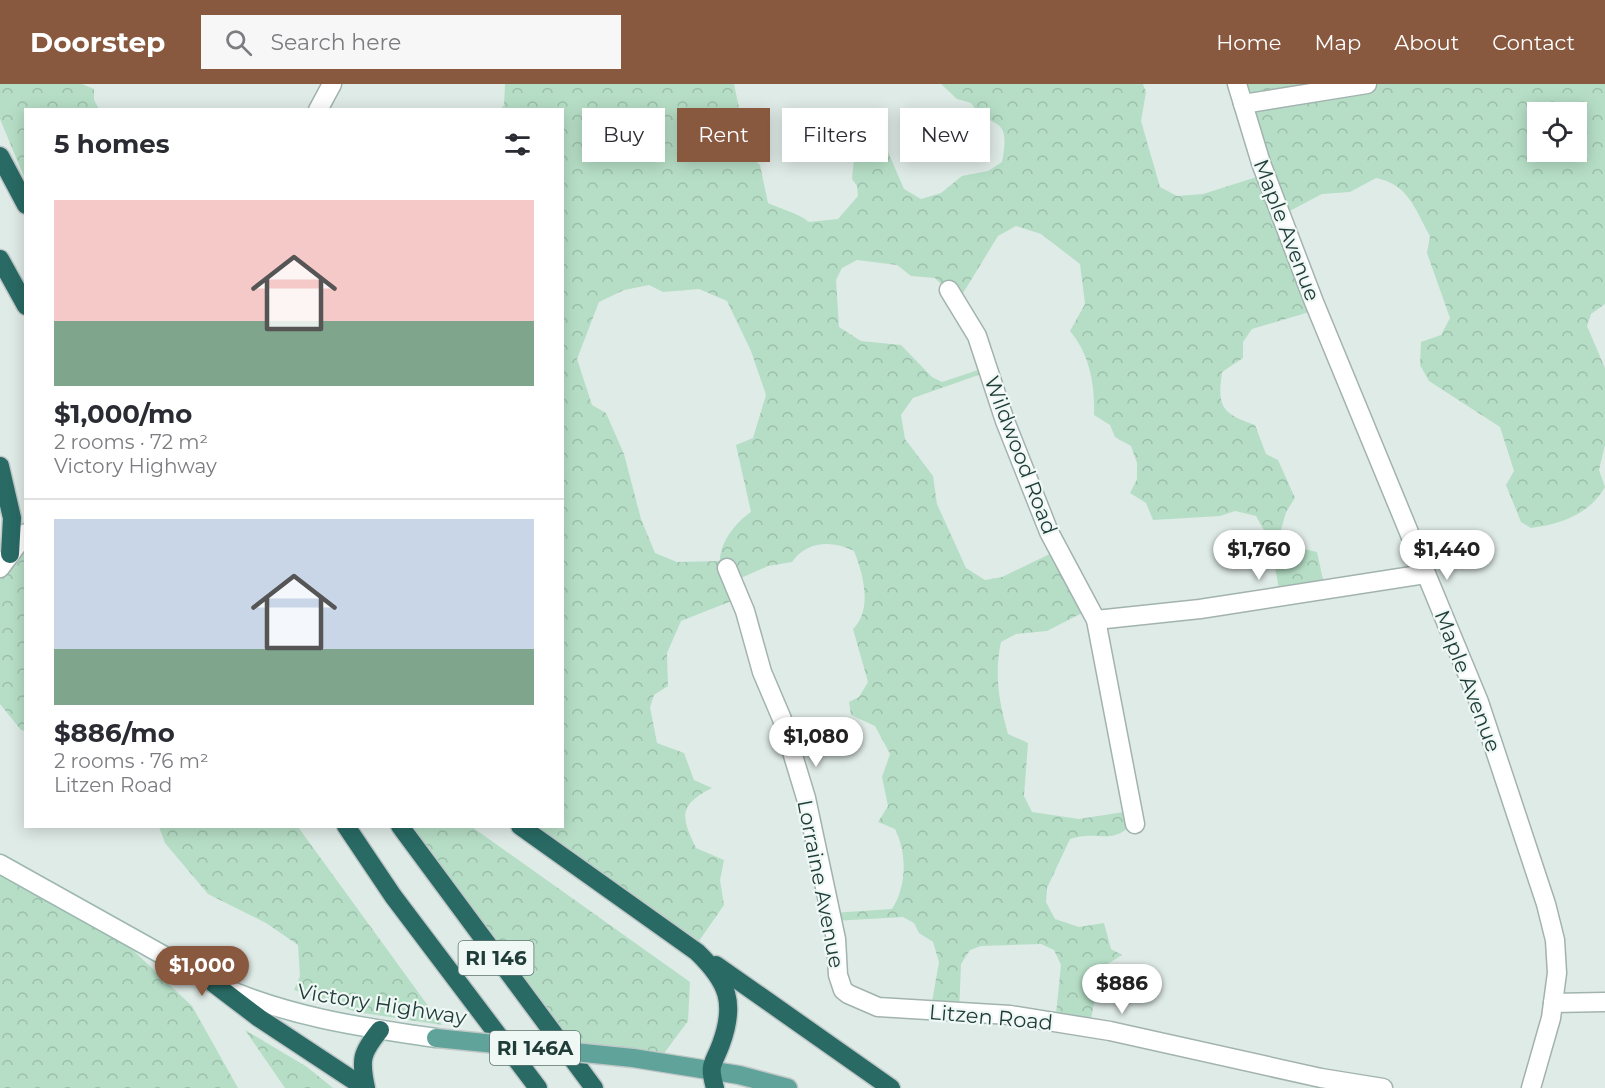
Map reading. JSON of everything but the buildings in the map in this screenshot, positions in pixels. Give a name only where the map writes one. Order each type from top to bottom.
[{"type":"highway","points":[[0,156],[24,202]]},
{"type":"highway","points":[[0,259],[24,302]]},
{"type":"highway","points":[[0,466],[12,518],[5,561]]},
{"type":"highway","name":"RI 146","points":[[347,828],[393,896],[538,1088]]},
{"type":"highway","name":"RI 146","points":[[401,828],[594,1088]]},
{"type":"highway","points":[[523,828],[891,1088]]},
{"type":"highway","points":[[697,952],[723,980],[729,1003],[725,1029],[710,1069],[715,1088]]},
{"type":"highway","points":[[213,983],[259,1018],[365,1088]]},
{"type":"highway","points":[[365,1088],[361,1064],[367,1046],[380,1030]]},
{"type":"main road","name":"Victory Highway","points":[[436,1038],[633,1058],[710,1069],[788,1088]]},
{"type":"street","points":[[319,108],[332,84]]},
{"type":"street","name":"Maple Avenue","points":[[1237,84],[1261,163],[1314,302],[1479,702],[1546,904],[1557,959],[1553,1003],[1531,1088]]},
{"type":"street","points":[[1243,104],[1367,84]]},
{"type":"street","name":"Wildwood Road","points":[[949,290],[977,336],[1005,421],[1049,532],[1096,620],[1135,824]]},
{"type":"street","points":[[5,561],[24,536]]},
{"type":"street","name":"Lorraine Avenue","points":[[727,568],[745,611],[762,672],[782,719],[806,798],[836,939],[838,975],[843,990],[848,994]]},
{"type":"street","points":[[1096,620],[1200,609],[1425,574]]},
{"type":"street","name":"Victory Highway","points":[[0,864],[213,983],[277,1009],[380,1030],[436,1038]]},
{"type":"street","name":"Litzen Road","points":[[848,994],[878,1007],[1010,1015],[1110,1031],[1321,1078],[1383,1088]]},
{"type":"street","points":[[1553,1003],[1605,1002]]},
{"type":"green space","points":[[0,84],[82,84],[94,89],[94,100],[98,108],[24,108],[24,177],[0,119]]},
{"type":"green space","points":[[505,84],[734,84],[739,108],[677,108],[677,162],[757,162],[760,165],[768,203],[794,213],[809,222],[838,219],[858,196],[857,186],[852,179],[854,162],[888,162],[888,152],[904,189],[921,199],[941,193],[962,176],[988,171],[1002,162],[1004,135],[1002,129],[990,120],[990,108],[975,108],[971,103],[957,99],[941,84],[1143,84],[1146,92],[1141,121],[1160,187],[1177,196],[1203,194],[1263,175],[1236,84],[1605,84],[1605,304],[1591,314],[1587,326],[1605,368],[1605,445],[1599,470],[1605,487],[1591,505],[1573,517],[1531,528],[1521,522],[1506,485],[1514,471],[1500,427],[1429,381],[1420,365],[1421,342],[1441,335],[1450,318],[1427,253],[1430,236],[1409,199],[1396,186],[1387,181],[1376,178],[1350,192],[1322,194],[1282,215],[1316,310],[1252,329],[1243,342],[1243,358],[1222,372],[1220,394],[1224,408],[1235,417],[1255,425],[1266,454],[1278,460],[1295,498],[1286,512],[1281,530],[1291,546],[1317,552],[1325,589],[1280,594],[1270,541],[1256,516],[1235,511],[1220,516],[1153,520],[1146,503],[1130,493],[1137,479],[1137,463],[1131,446],[1115,437],[1110,425],[1094,415],[1092,382],[1087,360],[1070,331],[1085,304],[1080,264],[1041,234],[1016,226],[998,236],[960,298],[955,298],[935,278],[911,276],[897,265],[857,260],[842,268],[836,280],[839,327],[861,341],[901,345],[932,377],[942,382],[984,368],[987,372],[913,398],[901,415],[905,439],[933,476],[937,504],[966,568],[985,580],[1002,577],[1054,552],[1088,610],[1047,631],[1016,634],[1001,642],[998,666],[999,688],[1008,734],[1028,743],[1024,796],[1032,812],[1079,819],[1130,811],[1135,820],[1120,833],[1112,836],[1080,836],[1070,839],[1047,888],[1046,902],[1055,919],[1079,927],[1104,923],[1111,949],[1122,955],[1101,968],[1089,1029],[1055,1024],[1061,965],[1054,950],[1041,944],[981,946],[970,950],[961,964],[959,1014],[930,1013],[939,962],[933,942],[919,933],[914,923],[903,917],[834,921],[832,913],[892,909],[903,880],[904,869],[902,848],[895,829],[878,822],[888,806],[882,777],[890,754],[875,726],[851,715],[849,702],[859,697],[868,682],[853,629],[863,612],[863,580],[854,551],[829,544],[812,546],[792,562],[768,566],[734,581],[734,600],[681,621],[667,653],[668,686],[654,695],[650,707],[657,743],[684,753],[694,780],[712,788],[688,806],[687,828],[696,848],[724,860],[720,880],[724,905],[699,941],[535,828],[564,828],[564,108],[502,108],[504,105]],"holes":[[[649,285],[663,292],[699,289],[727,301],[751,351],[766,395],[753,438],[736,445],[751,512],[730,533],[723,547],[720,561],[677,562],[655,553],[641,519],[624,454],[606,413],[592,405],[577,359],[599,302],[624,290]]]},
{"type":"green space","points":[[24,539],[24,731],[0,704],[0,571]]},
{"type":"green space","points":[[159,828],[299,828],[442,1025],[356,1012],[294,990],[300,976],[298,945],[266,923],[208,894],[165,843]]},
{"type":"green space","points":[[407,828],[473,828],[690,982],[688,1021],[662,1056],[568,1045]]},
{"type":"green space","points":[[0,859],[102,921],[192,1006],[238,1088],[0,1088]]},
{"type":"green space","points":[[245,1030],[307,1067],[333,1088],[285,1088]]}]
